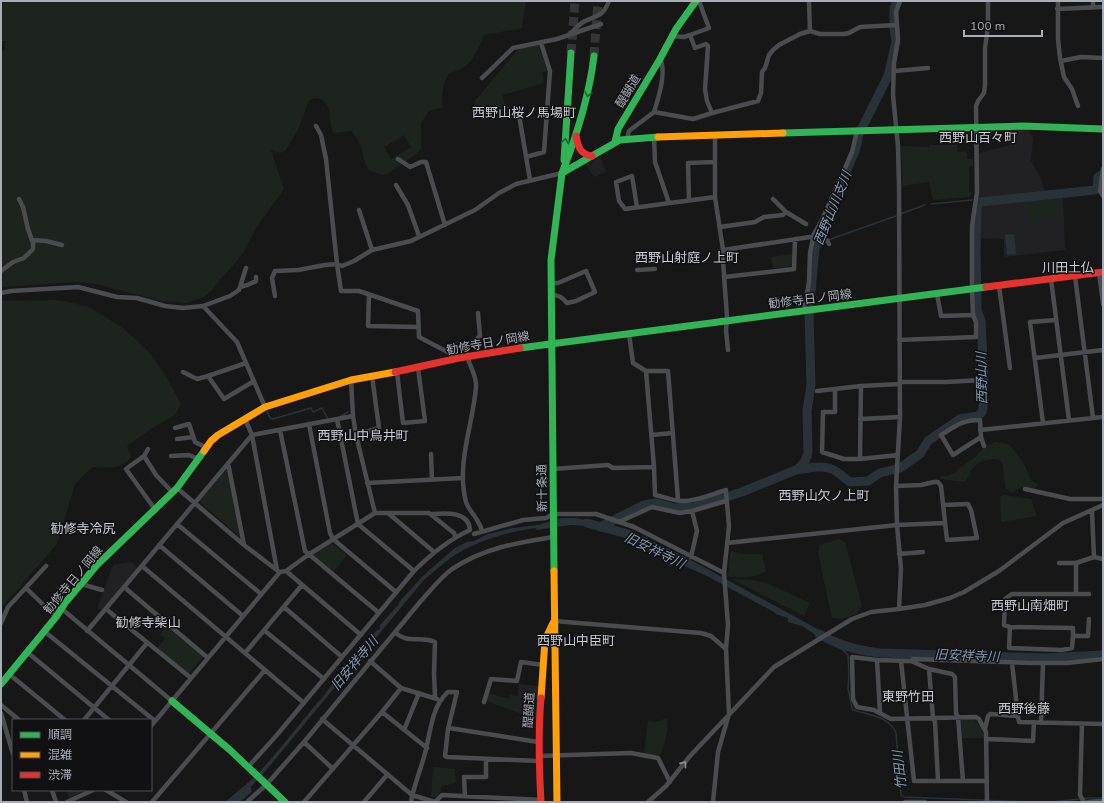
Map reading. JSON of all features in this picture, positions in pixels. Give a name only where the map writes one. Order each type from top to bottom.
[{"type":"main road","name":"醍醐道","points":[[614,142],[618,129],[660,60],[676,29],[698,1]]},
{"type":"main road","points":[[562,174],[572,53]]},
{"type":"main road","points":[[562,174],[576,136],[589,93],[594,56]]},
{"type":"main road","points":[[562,174],[614,142],[626,138],[1023,126],[1103,129]]},
{"type":"main road","points":[[576,136],[580,151],[585,155],[592,156]]},
{"type":"main road","name":"新十条通","points":[[557,802],[551,260],[562,174]]},
{"type":"main road","name":"勧修寺日ノ岡線","points":[[1,684],[97,565],[174,490],[206,447],[218,435],[265,407],[351,380],[418,368],[463,357],[551,344],[1101,272]]},
{"type":"main road","name":"醍醐道","points":[[542,801],[538,742],[543,665],[546,636],[554,621]]},
{"type":"main road","points":[[172,701],[211,733],[285,802]]},
{"type":"street","points":[[569,35],[584,22],[600,15],[606,9],[609,1]]},
{"type":"street","points":[[673,36],[684,37],[709,28],[698,1]]},
{"type":"street","points":[[809,1],[810,30]]},
{"type":"street","points":[[899,610],[901,569],[896,525],[896,486],[900,418],[899,185],[893,96],[896,12],[900,1]]},
{"type":"street","points":[[899,340],[976,337],[976,322],[973,314],[975,289],[972,226],[977,192],[976,106],[984,93],[985,85],[985,48],[988,27],[988,1]]},
{"type":"street","points":[[1058,1],[1058,39],[1064,77],[1072,89],[1078,106]]},
{"type":"street","points":[[1093,1],[1093,7]]},
{"type":"street","points":[[1058,9],[1101,7]]},
{"type":"street","points":[[482,78],[513,48],[541,43],[601,24]]},
{"type":"street","points":[[654,112],[694,119],[758,102],[761,93],[762,72],[765,68],[769,55],[779,45],[810,30],[820,34],[844,34],[849,33],[860,26],[896,25]]},
{"type":"street","points":[[690,35],[695,48],[706,44],[708,46],[705,89],[707,101],[712,113]]},
{"type":"street","points":[[526,157],[544,152],[550,71],[541,43]]},
{"type":"street","points":[[1061,61],[1082,57],[1103,58]]},
{"type":"street","points":[[626,138],[629,131],[654,112],[659,96],[661,80],[662,63],[660,60]]},
{"type":"street","points":[[894,71],[928,68]]},
{"type":"street","points":[[506,116],[519,115],[530,180]]},
{"type":"street","points":[[316,126],[321,135],[327,166],[341,291],[359,291],[418,311],[419,337],[463,357],[474,373],[476,385],[464,453],[463,478],[466,503],[478,520],[482,531]]},
{"type":"street","points":[[808,310],[810,253],[814,234],[843,173],[859,131]]},
{"type":"street","points":[[715,135],[715,197],[723,250],[728,350]]},
{"type":"street","points":[[654,137],[655,162],[669,203]]},
{"type":"street","points":[[398,159],[410,167],[421,162],[426,162],[445,225]]},
{"type":"street","points":[[689,200],[688,163],[715,162]]},
{"type":"street","points":[[1103,169],[1100,191],[1103,196]]},
{"type":"street","points":[[275,296],[272,278],[275,271],[298,270],[337,264],[342,266],[354,261],[372,250],[411,240],[445,225],[475,210],[499,193],[516,184],[562,174]]},
{"type":"street","points":[[637,207],[632,176],[616,182],[619,201],[625,209],[715,197]]},
{"type":"street","points":[[396,185],[408,205],[419,236]]},
{"type":"street","points":[[1,271],[13,262],[24,258],[33,249],[23,206],[19,198]]},
{"type":"street","points":[[773,199],[786,212],[806,224]]},
{"type":"street","points":[[360,210],[372,250]]},
{"type":"street","points":[[720,227],[755,222],[764,218],[782,215],[786,212]]},
{"type":"street","points":[[723,250],[810,237]]},
{"type":"street","points":[[825,237],[829,244]]},
{"type":"street","points":[[724,277],[794,268],[795,239]]},
{"type":"street","points":[[32,240],[46,241],[62,246]]},
{"type":"street","points":[[1,293],[11,291],[78,287],[116,297],[137,298],[165,306],[183,308],[203,306],[230,296],[239,290],[246,268]]},
{"type":"street","points":[[637,270],[655,269]]},
{"type":"street","points":[[551,282],[558,283],[586,271],[595,292],[567,304],[562,297],[551,294]]},
{"type":"street","points":[[1101,272],[1103,304]]},
{"type":"street","points":[[1075,276],[1094,418]]},
{"type":"street","points":[[240,287],[256,281],[256,277]]},
{"type":"street","points":[[1051,279],[1069,420]]},
{"type":"street","points":[[1000,286],[1010,368]]},
{"type":"street","points":[[369,294],[368,326],[418,327]]},
{"type":"street","points":[[938,294],[941,316],[973,314]]},
{"type":"street","points":[[203,306],[237,342],[265,407]]},
{"type":"street","points":[[463,357],[466,349],[480,336],[478,313]]},
{"type":"street","points":[[1044,423],[1030,322],[1056,320]]},
{"type":"street","points":[[629,334],[633,363],[646,371],[668,371],[678,500]]},
{"type":"street","points":[[1035,358],[1103,350]]},
{"type":"street","points":[[183,372],[197,379],[246,363]]},
{"type":"street","points":[[397,372],[404,423],[425,420],[418,368]]},
{"type":"street","points":[[646,371],[656,495],[678,500],[691,500],[726,491],[729,526],[725,575],[728,625],[726,649],[729,714],[718,752],[713,802]]},
{"type":"street","points":[[208,376],[224,399],[254,381]]},
{"type":"street","points":[[356,435],[378,428],[372,376]]},
{"type":"street","points":[[351,380],[353,416],[356,435],[375,513]]},
{"type":"street","points":[[817,391],[860,386],[982,380]]},
{"type":"street","points":[[860,386],[860,459]]},
{"type":"street","points":[[835,389],[835,412],[823,412],[822,452],[844,459],[898,455]]},
{"type":"street","points":[[87,631],[252,435],[353,416]]},
{"type":"street","points":[[980,430],[1103,417]]},
{"type":"street","points":[[860,419],[900,418]]},
{"type":"street","points":[[153,724],[226,637],[278,571],[252,435],[245,419]]},
{"type":"street","points":[[337,419],[358,524],[414,571]]},
{"type":"street","points":[[980,437],[953,455],[941,435],[962,422],[968,420],[980,420],[980,437],[984,446]]},
{"type":"street","points":[[175,428],[189,424],[195,442],[206,447]]},
{"type":"street","points":[[309,424],[330,533],[333,539],[396,592]]},
{"type":"street","points":[[280,430],[305,551],[379,613]]},
{"type":"street","points":[[652,435],[673,433]]},
{"type":"street","points":[[177,439],[193,437]]},
{"type":"street","points":[[148,449],[144,456],[126,469],[154,508]]},
{"type":"street","points":[[171,456],[189,454],[198,459]]},
{"type":"street","points":[[431,454],[432,480]]},
{"type":"street","points":[[144,456],[156,474],[174,490],[195,502],[244,545],[278,571],[286,571],[308,555],[375,513],[456,514],[465,518],[469,526],[470,530],[455,536],[434,552],[414,571],[249,768]]},
{"type":"street","points":[[228,463],[244,545]]},
{"type":"street","points":[[553,469],[608,465],[613,468],[654,467]]},
{"type":"street","points":[[367,483],[463,478]]},
{"type":"street","points":[[896,486],[921,485],[938,482],[942,486],[943,505],[947,540],[977,538],[971,510],[968,504],[943,505]]},
{"type":"street","points":[[1025,489],[1070,499],[1103,498]]},
{"type":"street","points":[[619,522],[652,507],[680,513],[692,511],[726,500]]},
{"type":"street","points":[[648,802],[670,782],[690,756],[774,667],[852,619],[871,612],[899,610],[950,598],[964,592],[999,571],[1062,523],[1103,506]]},
{"type":"street","points":[[691,557],[697,530],[692,511]]},
{"type":"street","points":[[1092,511],[1094,557]]},
{"type":"street","points":[[388,513],[434,552]]},
{"type":"street","points":[[432,514],[454,533],[455,536]]},
{"type":"street","points":[[474,534],[523,520],[546,518],[553,515],[596,514],[634,527],[725,575]]},
{"type":"street","points":[[727,543],[896,525],[945,523]]},
{"type":"street","points":[[177,524],[261,594]]},
{"type":"street","points":[[247,802],[264,781],[304,742],[370,661],[437,583],[457,567],[480,554],[504,546],[553,534]]},
{"type":"street","points":[[159,545],[243,616]]},
{"type":"street","points":[[899,554],[923,552]]},
{"type":"street","points":[[1059,563],[1076,563],[1094,557],[1103,559]]},
{"type":"street","points":[[1076,563],[1076,594]]},
{"type":"street","points":[[1,623],[8,607],[46,566]]},
{"type":"street","points":[[142,566],[304,703]]},
{"type":"street","points":[[286,571],[360,635]]},
{"type":"street","points":[[81,584],[102,590]]},
{"type":"street","points":[[245,653],[302,585]]},
{"type":"street","points":[[124,587],[208,658]]},
{"type":"street","points":[[26,588],[56,617]]},
{"type":"street","points":[[1010,627],[1009,648],[1062,650],[1072,648],[1073,628],[1010,627],[1004,625],[1005,599],[1012,594],[1089,594]]},
{"type":"street","points":[[284,607],[342,656]]},
{"type":"street","points":[[62,609],[172,701]]},
{"type":"street","points":[[106,609],[191,678]]},
{"type":"street","points":[[1073,636],[1088,636],[1089,619]]},
{"type":"street","points":[[554,621],[701,633],[711,636],[726,649]]},
{"type":"street","points":[[264,630],[324,679]]},
{"type":"street","points":[[44,631],[112,686],[148,719]]},
{"type":"street","points":[[395,632],[404,639],[429,639],[435,642],[434,672],[438,699],[411,802]]},
{"type":"street","points":[[85,719],[148,643]]},
{"type":"street","points":[[27,652],[108,719]]},
{"type":"street","points":[[985,729],[976,717],[891,719],[874,710],[857,707],[853,699],[852,657],[901,661],[911,661],[913,659],[1012,663],[1067,663],[1103,659]]},
{"type":"street","points":[[877,660],[880,713]]},
{"type":"street","points":[[370,661],[401,688],[438,699]]},
{"type":"street","points":[[901,661],[914,781],[987,781]]},
{"type":"street","points":[[911,661],[929,669],[952,674],[955,678],[956,713],[958,717],[963,781]]},
{"type":"street","points":[[484,702],[491,679],[517,681],[521,662],[543,665]]},
{"type":"street","points":[[1012,663],[1019,722],[1103,724]]},
{"type":"street","points":[[1041,722],[1043,663]]},
{"type":"street","points":[[929,669],[933,718],[935,722],[938,781]]},
{"type":"street","points":[[152,802],[265,670]]},
{"type":"street","points":[[9,674],[64,719]]},
{"type":"street","points":[[304,802],[401,688]]},
{"type":"street","points":[[438,699],[448,692],[457,692],[449,728],[445,756],[447,757],[539,759],[556,756],[631,753],[658,758],[670,782]]},
{"type":"street","points":[[404,730],[419,693]]},
{"type":"street","points":[[1,705],[18,719]]},
{"type":"street","points":[[382,712],[426,748]]},
{"type":"street","points":[[1,713],[12,751]]},
{"type":"street","points":[[987,802],[987,739],[985,729],[988,716],[990,714],[1018,716]]},
{"type":"street","points":[[322,720],[412,795],[431,802],[435,802],[442,795],[542,801]]},
{"type":"street","points":[[987,739],[1033,741],[1034,722]]},
{"type":"street","points":[[1082,724],[1084,800],[1103,802]]},
{"type":"street","points":[[449,728],[538,742]]},
{"type":"street","points":[[304,742],[333,768]]},
{"type":"street","points":[[465,796],[464,777],[486,777],[486,759]]},
{"type":"street","points":[[364,802],[387,775]]},
{"type":"street","points":[[24,791],[27,802]]},
{"type":"street","points":[[52,791],[56,802]]},
{"type":"street","points":[[67,802],[91,791]]},
{"type":"street","points":[[108,791],[126,802]]},
{"type":"street","points":[[905,802],[925,802]]},
{"type":"shaded area","points":[[1,1],[526,1],[522,28],[485,35],[472,60],[463,68],[449,73],[443,89],[443,107],[429,111],[421,123],[421,148],[416,154],[389,173],[383,175],[369,170],[365,163],[361,146],[352,131],[334,133],[331,126],[328,106],[322,99],[315,98],[309,100],[298,130],[285,151],[280,153],[271,150],[284,189],[254,231],[244,252],[236,262],[204,297],[187,303],[162,301],[100,285],[78,282],[1,287],[1,51],[4,51],[6,41],[1,41]],"holes":[[[404,135],[411,147],[391,159],[384,147]]]},
{"type":"shaded area","points":[[539,45],[547,71],[542,73],[544,83],[503,95],[504,104],[517,111],[505,114],[504,120],[485,117],[474,102],[518,49]]},
{"type":"shaded area","points":[[1010,130],[1029,130],[1033,138],[1031,161],[1041,178],[1046,195],[1063,195],[1065,250],[1004,257],[1004,239],[977,238],[979,153],[1010,145]]},
{"type":"shaded area","points":[[930,145],[957,145],[958,152],[965,151],[967,154],[967,159],[973,159],[973,166],[969,166],[969,192],[972,192],[969,197],[933,200],[929,182],[903,186],[901,146],[929,147]]},
{"type":"shaded area","points":[[600,156],[606,172],[594,177],[586,165]]},
{"type":"shaded area","points":[[1058,196],[1060,218],[1030,221],[1030,219],[1028,219],[1026,203],[1031,202],[1031,198]]},
{"type":"shaded area","points":[[792,254],[792,264],[788,267],[773,268],[771,257]]},
{"type":"shaded area","points":[[59,300],[90,307],[124,329],[150,353],[167,378],[181,404],[175,415],[154,427],[127,446],[131,457],[127,461],[114,467],[92,467],[75,484],[57,544],[1,608],[1,301]]},
{"type":"shaded area","points":[[996,442],[1009,444],[1024,464],[1032,481],[1039,484],[1034,489],[1021,487],[1012,493],[1005,488],[1003,466],[1001,461],[993,459],[982,461],[975,466],[964,482],[940,479],[941,476],[948,476],[956,472],[987,445]]},
{"type":"shaded area","points":[[227,469],[241,532],[240,537],[201,503],[200,500]]},
{"type":"shaded area","points":[[1005,495],[1031,499],[1037,516],[1001,522],[1000,496]]},
{"type":"shaded area","points":[[839,539],[845,542],[862,606],[856,614],[842,619],[832,618],[818,553],[820,545]]},
{"type":"shaded area","points":[[331,543],[347,555],[333,572],[314,557],[314,554]]},
{"type":"shaded area","points":[[732,551],[740,554],[762,554],[766,571],[747,577],[728,576],[730,552]]},
{"type":"shaded area","points":[[131,562],[137,568],[102,610],[97,608],[113,565]]},
{"type":"shaded area","points":[[732,579],[754,580],[769,584],[810,603],[804,616]]},
{"type":"shaded area","points":[[166,626],[202,656],[189,674],[187,674],[157,648],[165,639],[160,634]]},
{"type":"shaded area","points":[[519,684],[539,686],[537,718],[535,719],[487,701],[488,693],[509,699],[510,695],[517,696]]},
{"type":"shaded area","points":[[488,694],[509,699],[510,695],[518,697],[516,712],[488,701]]},
{"type":"shaded area","points":[[667,718],[668,730],[661,754],[658,756],[644,754],[648,721],[656,722]]},
{"type":"shaded area","points":[[963,719],[973,719],[983,729],[984,738],[962,738],[961,721]]},
{"type":"shaded area","points":[[433,767],[455,769],[456,783],[442,786],[440,793],[436,797],[431,797]]},
{"type":"shaded area","points":[[66,791],[84,791],[69,798]]},
{"type":"water","points":[[1014,234],[1016,254],[1007,255],[1005,235]]},
{"type":"water","points":[[562,518],[575,518],[594,522],[603,522],[629,530],[689,559],[832,637],[826,642],[802,626],[788,622],[788,618],[776,614],[707,576],[671,560],[643,544],[639,544],[632,540],[632,537],[606,527],[571,525],[537,530],[535,528],[501,535],[458,553],[423,581],[263,774],[241,796],[225,802],[255,777],[332,685],[340,678],[340,674],[343,674],[376,631],[380,629],[380,625],[399,604],[399,602],[424,575],[455,548],[488,534],[513,528],[538,525]]},
{"type":"waterway","name":"西野山川支川","points":[[798,469],[805,461],[808,452],[807,411],[811,385],[809,313],[815,247],[817,239],[855,151],[858,136],[888,76],[896,42],[894,8],[898,1]]},
{"type":"waterway","name":"西野山川","points":[[600,527],[644,505],[656,503],[675,508],[694,507],[742,492],[798,469],[823,467],[835,471],[850,482],[868,481],[880,473],[900,468],[920,454],[928,441],[960,419],[978,416],[982,412],[983,408],[984,382],[981,321],[977,310],[977,208],[980,202],[1095,190],[1097,188],[1098,177],[1103,174]]},
{"type":"waterway","points":[[931,204],[972,200]]},
{"type":"waterway","points":[[900,214],[925,205]]},
{"type":"waterway","points":[[814,256],[819,248],[828,240],[896,216]]},
{"type":"waterway","points":[[266,409],[270,418],[273,419],[311,408],[313,412],[322,408],[328,419]]},
{"type":"waterway","points":[[341,416],[348,412]]},
{"type":"waterway","name":"旧安祥寺川","points":[[587,523],[627,534],[634,538]]},
{"type":"waterway","name":"旧安祥寺川","points":[[819,634],[848,647],[880,653],[1046,658],[1103,655]]},
{"type":"waterway","name":"竹田川","points":[[837,644],[848,655],[848,689],[853,710],[884,720],[893,727],[896,733],[901,795],[904,797],[1034,802]]},
{"type":"waterway","name":"旧安祥寺川","points":[[233,802],[247,790]]},
{"type":"waterway","name":"竹田川","points":[[1052,802],[1103,798]]},
{"type":"tunnel","points":[[571,53],[575,1]]},
{"type":"tunnel","points":[[594,56],[598,1]]},
{"type":"traffic: fast","points":[[615,142],[618,129],[660,59],[676,29],[696,1]]},
{"type":"traffic: fast","points":[[564,160],[571,53]]},
{"type":"traffic: fast","points":[[562,173],[582,116],[594,56]]},
{"type":"traffic: fast","points":[[783,133],[1023,126],[1103,129]]},
{"type":"traffic: fast","points":[[554,571],[551,260],[562,173],[620,140],[658,137]]},
{"type":"traffic: fast","points":[[520,348],[986,287]]},
{"type":"traffic: fast","points":[[1,684],[97,565],[177,488],[204,451]]},
{"type":"traffic: fast","points":[[172,701],[230,750],[285,802]]},
{"type":"traffic: slow","points":[[658,137],[783,133]]},
{"type":"traffic: slow","points":[[204,451],[211,441],[218,435],[265,407],[351,380],[395,372]]},
{"type":"traffic: slow","points":[[554,571],[557,802]]},
{"type":"traffic: slow","points":[[541,698],[545,640],[553,623]]},
{"type":"traffic: jam","points":[[576,136],[582,152],[592,156]]},
{"type":"traffic: jam","points":[[986,287],[1103,272]]},
{"type":"traffic: jam","points":[[395,372],[459,358],[520,348]]},
{"type":"traffic: jam","points":[[541,698],[539,724],[541,802]]},
{"type":"district","name":"西野山桜ノ馬場町","points":[[524,112]]},
{"type":"district","name":"西野山百々町","points":[[978,137]]},
{"type":"district","name":"西野山射庭ノ上町","points":[[687,257]]},
{"type":"district","name":"川田土仏","points":[[1068,267]]},
{"type":"district","name":"西野山中鳥井町","points":[[363,435]]},
{"type":"district","name":"西野山欠ノ上町","points":[[824,495]]},
{"type":"district","name":"勧修寺冷尻","points":[[83,528]]},
{"type":"district","name":"西野山南畑町","points":[[1030,605]]},
{"type":"district","name":"勧修寺柴山","points":[[148,622]]},
{"type":"district","name":"西野山中臣町","points":[[576,640]]},
{"type":"district","name":"東野竹田","points":[[908,696]]},
{"type":"district","name":"西野後藤","points":[[1024,708]]}]
